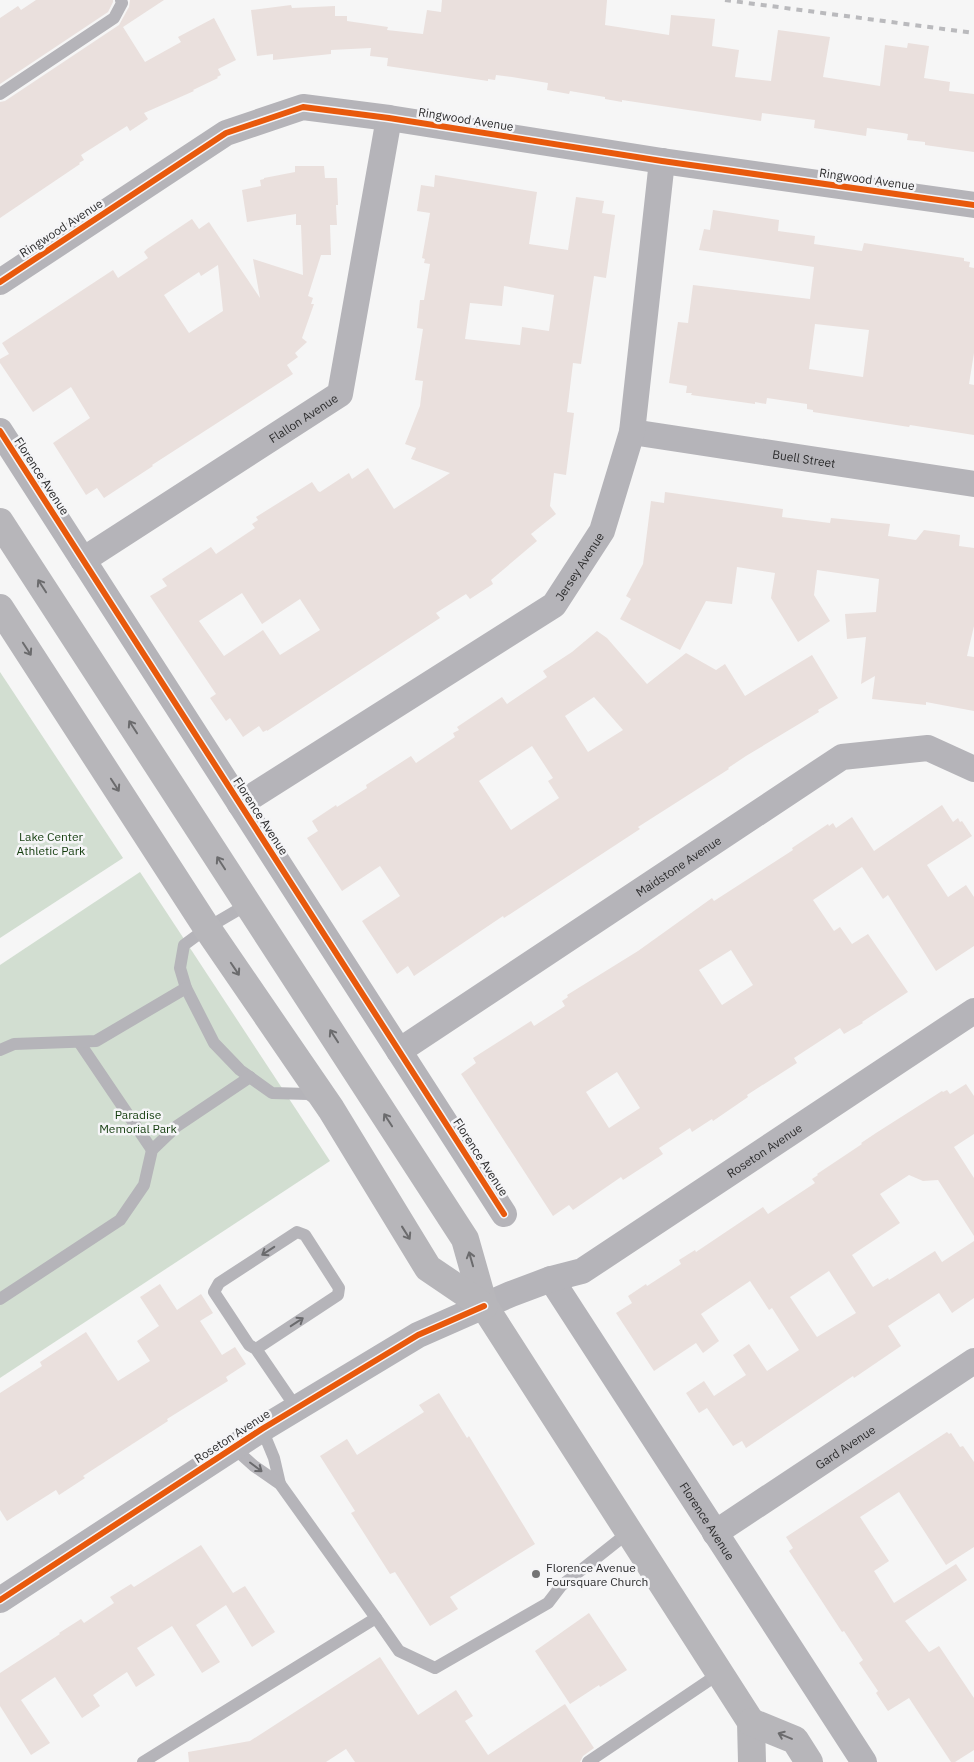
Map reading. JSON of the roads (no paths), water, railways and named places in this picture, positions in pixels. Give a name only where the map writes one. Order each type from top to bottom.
[{"type":"main road","points":[[0,522],[465,1239],[484,1306],[751,1722],[752,1762]]},
{"type":"main road","points":[[0,608],[208,928],[331,1109],[428,1268],[484,1306]]},
{"type":"main road","points":[[751,1722],[795,1740],[809,1762]]},
{"type":"street","name":"Ringwood Avenue","points":[[0,282],[226,133],[303,107],[389,118],[662,161],[974,206]]},
{"type":"street","name":"Flallon Avenue","points":[[83,560],[340,394],[389,118]]},
{"type":"street","name":"Jersey Avenue","points":[[240,804],[554,605],[602,531],[632,432],[662,161]]},
{"type":"street","name":"Florence Avenue","points":[[0,432],[504,1214]]},
{"type":"street","name":"Buell Street","points":[[632,432],[974,484]]},
{"type":"street","name":"Maidstone Avenue","points":[[399,1051],[842,757],[928,748],[974,769]]},
{"type":"street","name":"Roseton Avenue","points":[[0,1600],[262,1429],[418,1335],[550,1279],[582,1271],[974,1011]]},
{"type":"street","name":"Florence Avenue","points":[[550,1279],[864,1762]]},
{"type":"street","name":"Gard Avenue","points":[[715,1533],[973,1365]]},
{"type":"lane","points":[[0,94],[114,18],[122,3],[121,0]]},
{"type":"lane","points":[[248,904],[184,945],[180,968],[186,988],[214,1043],[240,1070],[272,1093],[308,1094],[331,1109]]},
{"type":"lane","points":[[0,1050],[14,1044],[96,1041],[186,988]]},
{"type":"lane","points":[[80,1042],[152,1150]]},
{"type":"lane","points":[[0,1300],[120,1220],[144,1185],[152,1150],[177,1126],[250,1077]]},
{"type":"lane","points":[[256,1349],[338,1296],[339,1288],[305,1234],[297,1232],[219,1284],[214,1292],[249,1345],[256,1349],[297,1409]]},
{"type":"lane","points":[[262,1429],[274,1458],[280,1484]]},
{"type":"lane","points":[[234,1448],[254,1466],[280,1484],[399,1651],[435,1668],[548,1603],[561,1586],[630,1532]]},
{"type":"lane","points":[[143,1762],[376,1618]]},
{"type":"lane","points":[[588,1762],[720,1673]]},
{"type":"railway","points":[[725,0],[974,33]]},
{"type":"place","name":"Florence Avenue Foursquare Church","points":[[536,1574]]},
{"type":"park label","name":"Lake Center Athletic Park","points":[[51,843]]},
{"type":"park label","name":"Paradise Memorial Park","points":[[138,1121]]}]
